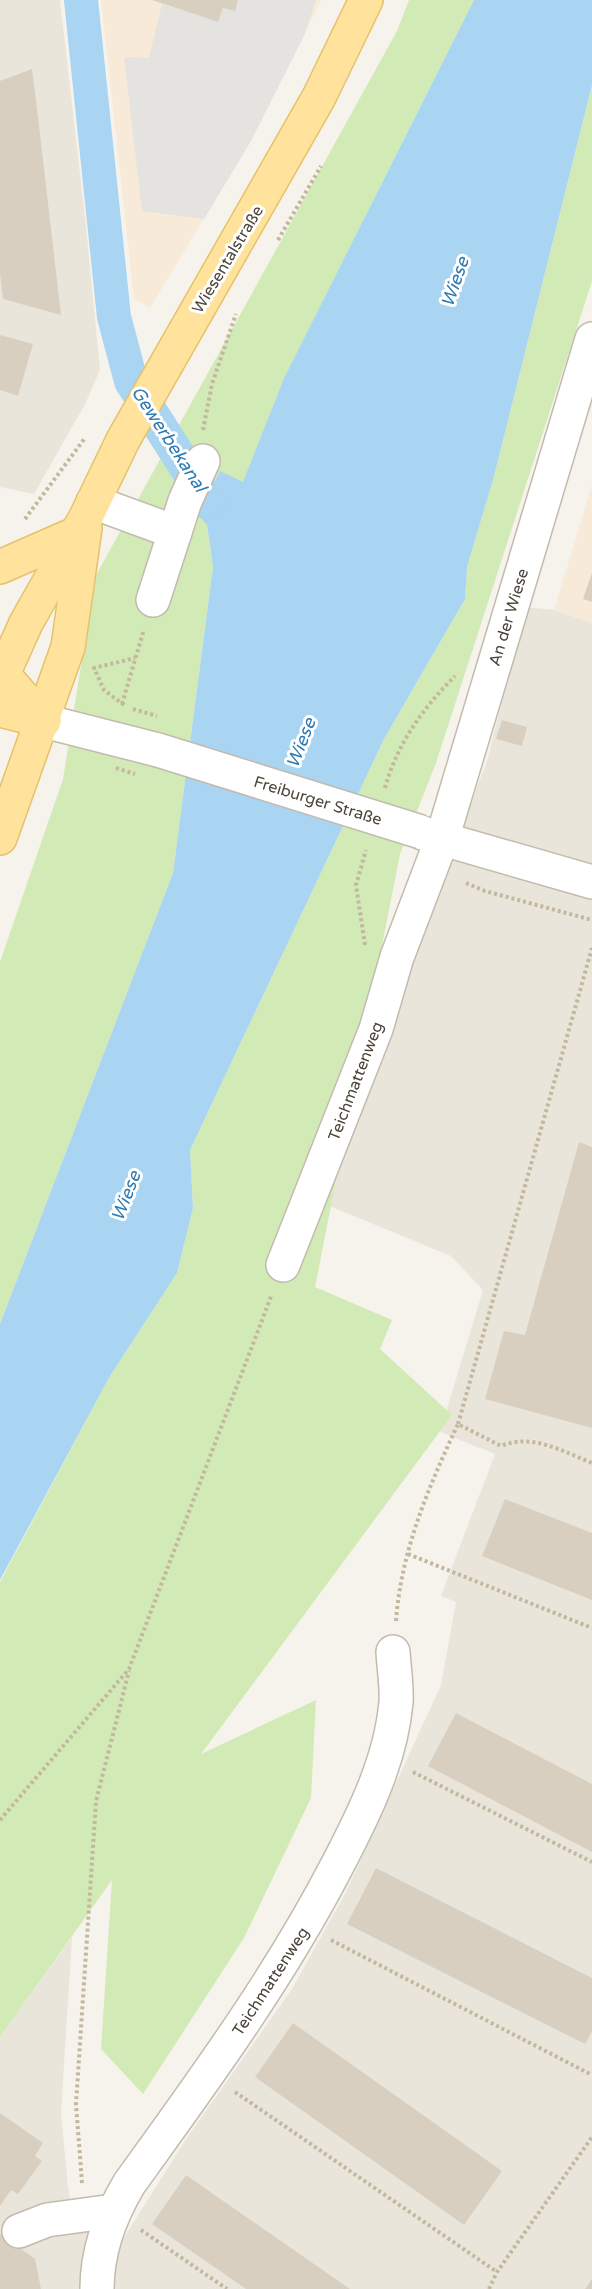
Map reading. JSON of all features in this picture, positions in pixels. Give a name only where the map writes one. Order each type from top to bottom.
[{"type":"main road","name":"Wiesentalstraße","points":[[1,675],[26,623],[85,518],[123,440],[166,361],[314,107],[366,0]]},
{"type":"main road","points":[[0,567],[85,518]]},
{"type":"main road","points":[[0,838],[44,721],[68,647],[78,589],[85,518]]},
{"type":"main road","points":[[1,675],[44,721]]},
{"type":"main road","points":[[0,710],[44,721]]},
{"type":"street","name":"An der Wiese","points":[[428,858],[498,651],[592,339]]},
{"type":"street","points":[[153,600],[185,501],[203,461]]},
{"type":"street","points":[[85,518],[175,532]]},
{"type":"street","name":"Freiburger Straße","points":[[44,721],[158,750],[428,858],[592,882]]},
{"type":"street","name":"Teichmattenweg","points":[[283,1265],[376,1029],[428,858]]},
{"type":"street","name":"Teichmattenweg","points":[[97,2289],[103,2246],[103,2213],[129,2184],[209,2073],[305,1927],[366,1809],[384,1758],[396,1702],[393,1652]]},
{"type":"street","points":[[19,2231],[47,2220],[103,2213]]},
{"type":"path","points":[[211,397],[212,384]]},
{"type":"path","points":[[22,523],[86,437]]},
{"type":"path","points":[[122,704],[153,600]]},
{"type":"path","points":[[133,709],[122,704],[104,690],[94,668],[136,658]]},
{"type":"path","points":[[428,858],[485,891],[592,920]]},
{"type":"path","points":[[393,1652],[397,1602],[408,1554],[428,1488],[458,1424],[592,948]]},
{"type":"path","points":[[227,2289],[103,2213],[83,2197],[76,2104],[96,1801],[129,1669],[283,1265]]},
{"type":"path","points":[[458,1424],[501,1446],[515,1440],[536,1441],[592,1463]]},
{"type":"path","points":[[408,1554],[592,1628]]},
{"type":"path","points":[[0,1820],[129,1669]]},
{"type":"path","points":[[384,1758],[592,1862]]},
{"type":"path","points":[[305,1927],[592,2075]]},
{"type":"path","points":[[209,2073],[497,2272]]},
{"type":"path","points":[[489,2289],[497,2272],[592,2137]]},
{"type":"shaded area","points":[[0,0],[60,0],[100,370],[85,404],[34,494],[0,487]]},
{"type":"shaded area","points":[[101,0],[321,0],[251,141],[150,308],[134,299]]},
{"type":"shaded area","points":[[238,0],[316,0],[305,34],[251,141],[204,219],[142,211],[124,57],[149,58],[162,4],[218,22],[223,8],[235,11]]},
{"type":"shaded area","points":[[592,485],[592,623],[554,610]]},
{"type":"shaded area","points":[[525,607],[554,610],[592,623],[592,2289],[0,2289],[0,2037],[72,1937],[61,2113],[68,2187],[75,2227],[120,2244],[186,2139],[292,1989],[346,1892],[441,1685],[456,1602],[441,1596],[495,1454],[440,1432],[483,1290],[451,1256],[322,1203],[488,758]]},
{"type":"green space","points":[[409,0],[474,0],[284,378],[243,483],[207,525],[213,567],[173,873],[0,1324],[0,962],[63,779],[95,577],[397,31]]},
{"type":"green space","points":[[592,85],[592,281],[436,763],[400,854],[315,1287],[392,1320],[380,1349],[452,1415],[201,1754],[316,1700],[311,1798],[244,1938],[143,2094],[101,2049],[112,1880],[0,2037],[0,1582],[110,1376],[177,1273],[193,1208],[190,1150],[384,739],[465,599],[467,567],[493,480]]},
{"type":"water","name":"Wiese","points":[[474,0],[592,0],[592,85],[493,480],[467,567],[465,599],[384,739],[190,1150],[193,1208],[177,1273],[110,1376],[0,1580],[0,1324],[173,873],[213,567],[207,525],[198,515],[220,471],[243,482],[284,378]]},
{"type":"building","points":[[152,0],[238,0],[235,11],[223,8],[218,22]]},
{"type":"building","points":[[32,69],[61,315],[3,299],[0,273],[0,81]]},
{"type":"building","points":[[0,335],[33,344],[18,396],[0,390]]},
{"type":"building","points":[[592,573],[592,602],[583,599]]},
{"type":"building","points":[[502,720],[527,727],[522,746],[496,739]]},
{"type":"building","points":[[579,1142],[592,1147],[592,1428],[485,1399],[504,1331],[525,1335]]},
{"type":"building","points":[[505,1499],[592,1533],[592,1600],[482,1556]]},
{"type":"building","points":[[456,1713],[592,1784],[592,1852],[428,1766]]},
{"type":"building","points":[[376,1868],[592,1978],[592,2031],[585,2044],[347,1924]]},
{"type":"building","points":[[293,2023],[502,2171],[464,2225],[255,2077]]},
{"type":"building","points":[[0,2113],[43,2143],[35,2156],[42,2161],[18,2194],[11,2190],[0,2206]]},
{"type":"building","points":[[186,2175],[350,2289],[246,2289],[152,2224]]},
{"type":"building","points":[[0,2234],[35,2259],[41,2289],[0,2289]]},
{"type":"building","points":[[592,2279],[592,2289],[585,2289]]},
{"type":"waterway","name":"Gewerbekanal","points":[[81,0],[114,317],[131,381],[208,502]]}]
